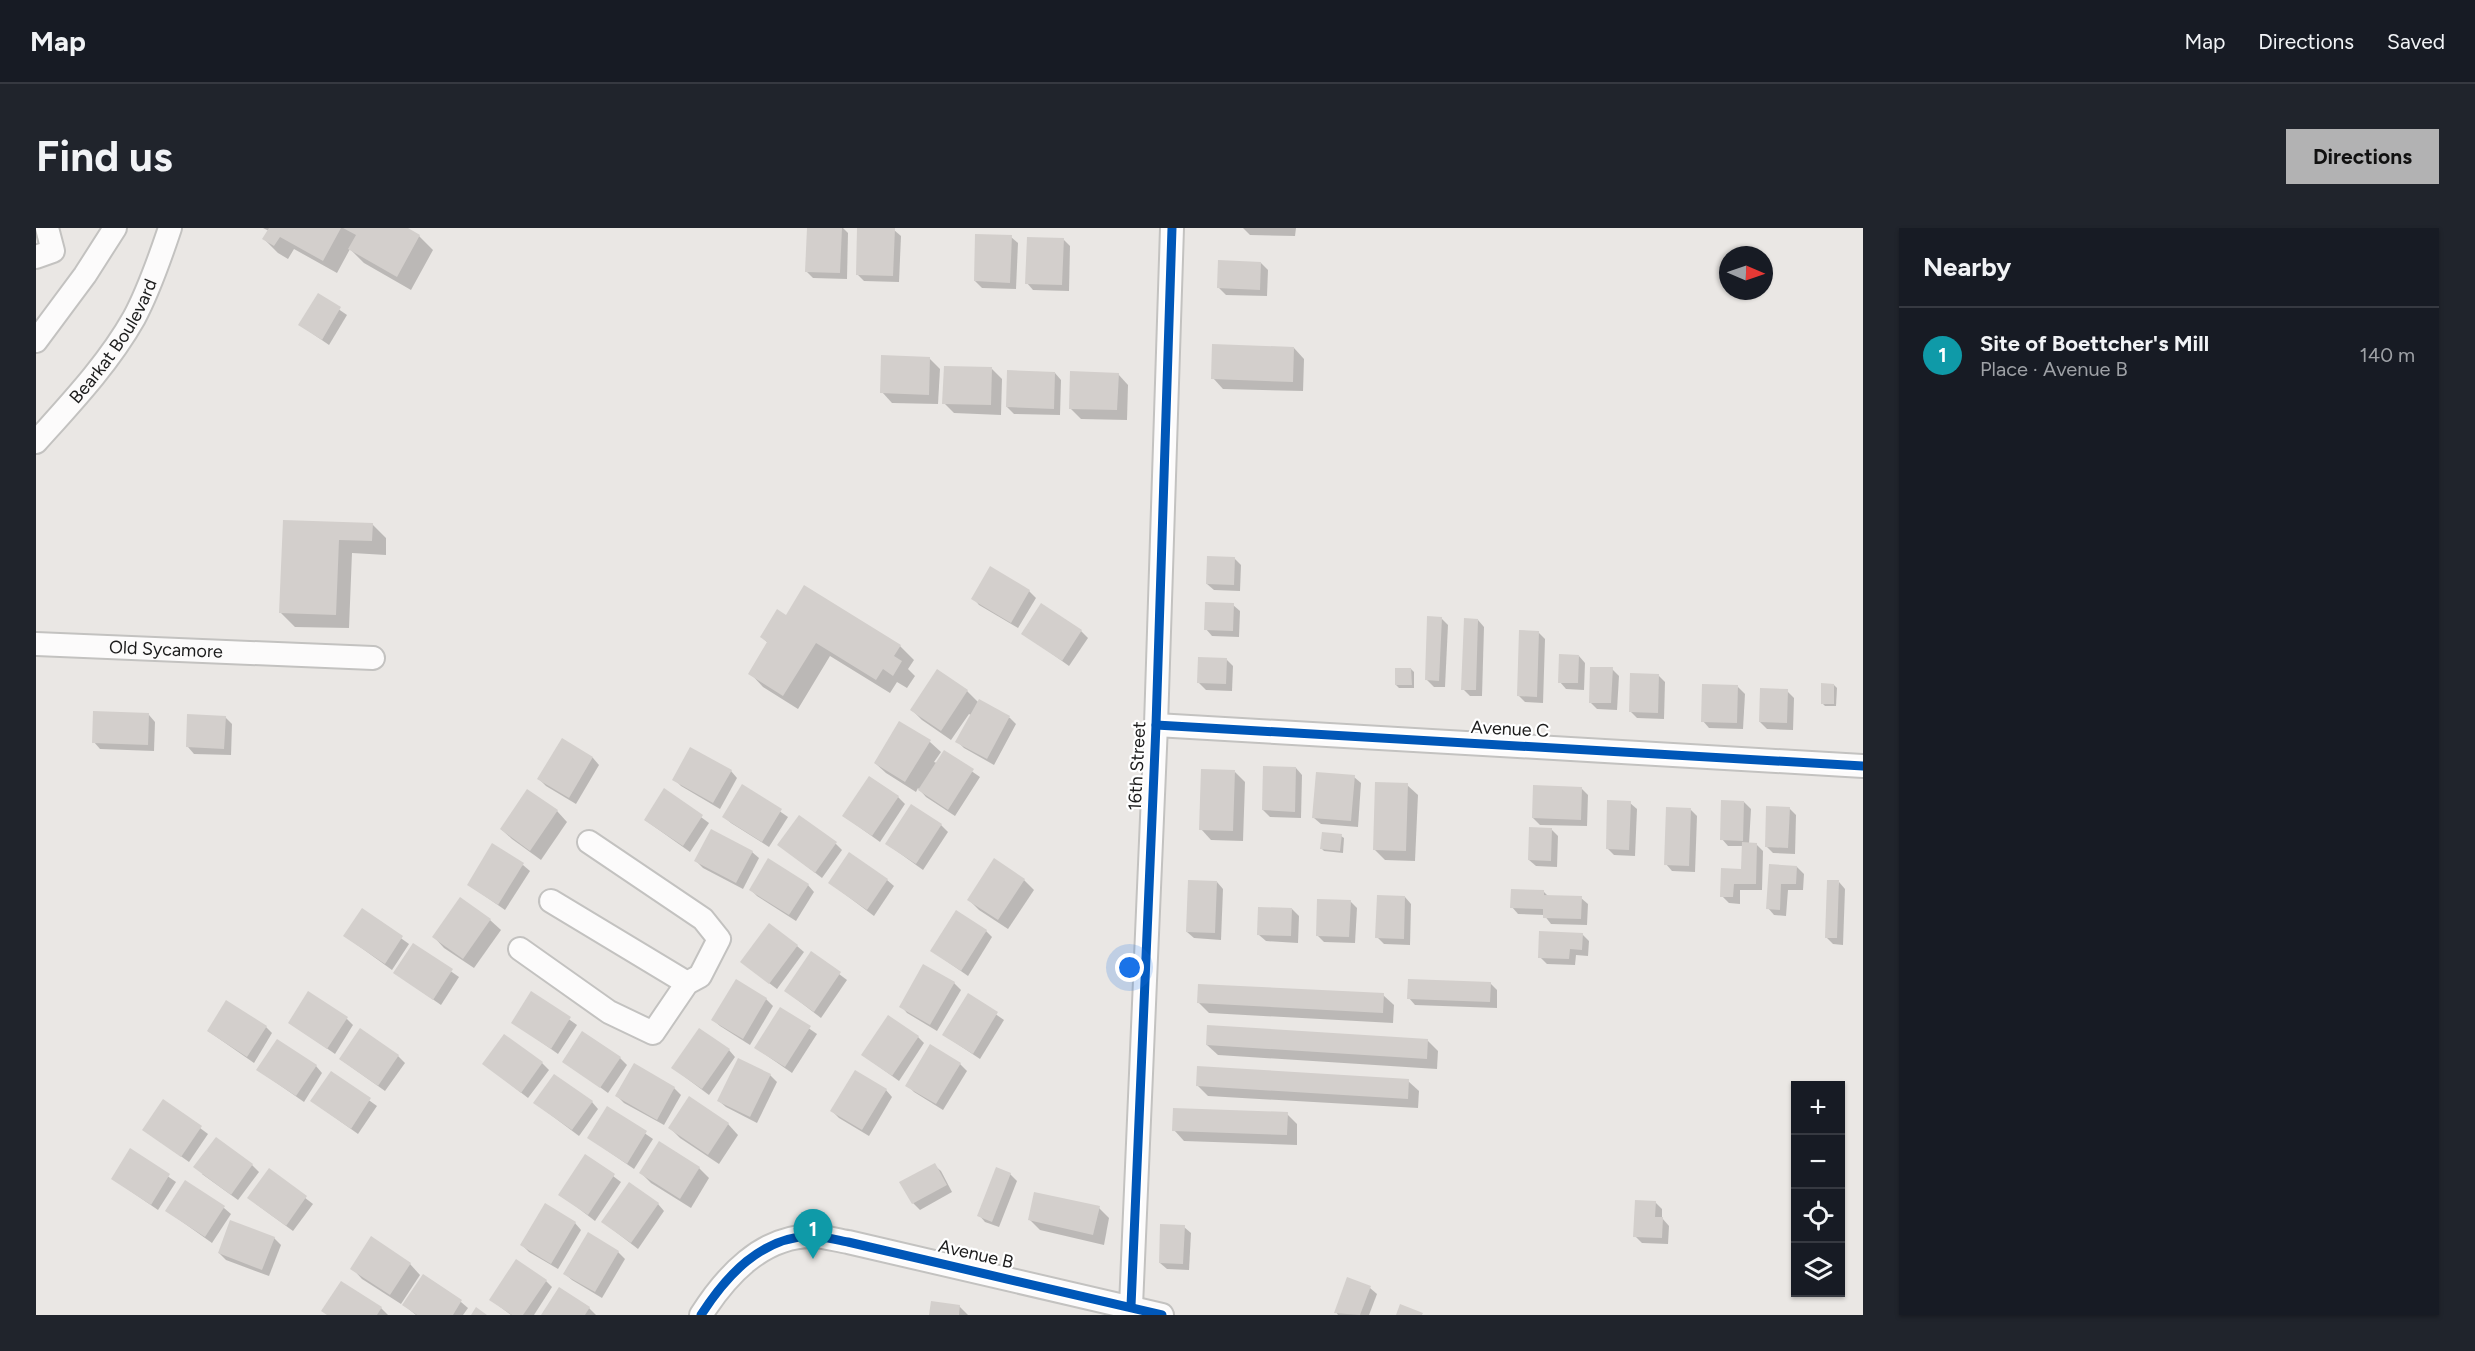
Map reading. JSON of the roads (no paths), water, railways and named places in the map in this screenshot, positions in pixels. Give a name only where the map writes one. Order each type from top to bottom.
[{"type":"street","points":[[36,257],[53,251],[47,228]]},
{"type":"street","points":[[36,341],[85,275],[115,228]]},
{"type":"street","name":"Bearkat Boulevard","points":[[36,442],[104,363],[134,318],[158,264],[170,228]]},
{"type":"street","name":"16th Street","points":[[1131,1306],[1156,725],[1172,228]]},
{"type":"street","name":"Old Sycamore","points":[[36,644],[373,658]]},
{"type":"street","name":"Avenue C","points":[[1156,725],[1863,766]]},
{"type":"street","points":[[520,949],[609,1012],[653,1033],[687,983],[700,976],[719,939],[703,919],[589,842]]},
{"type":"street","points":[[551,901],[687,983]]},
{"type":"street","name":"Avenue B","points":[[702,1315],[717,1290],[738,1268],[757,1254],[781,1241],[812,1236],[848,1242],[1162,1315]]},
{"type":"place","name":"Site of Boettcher's Mill","points":[[813,1259]]}]
